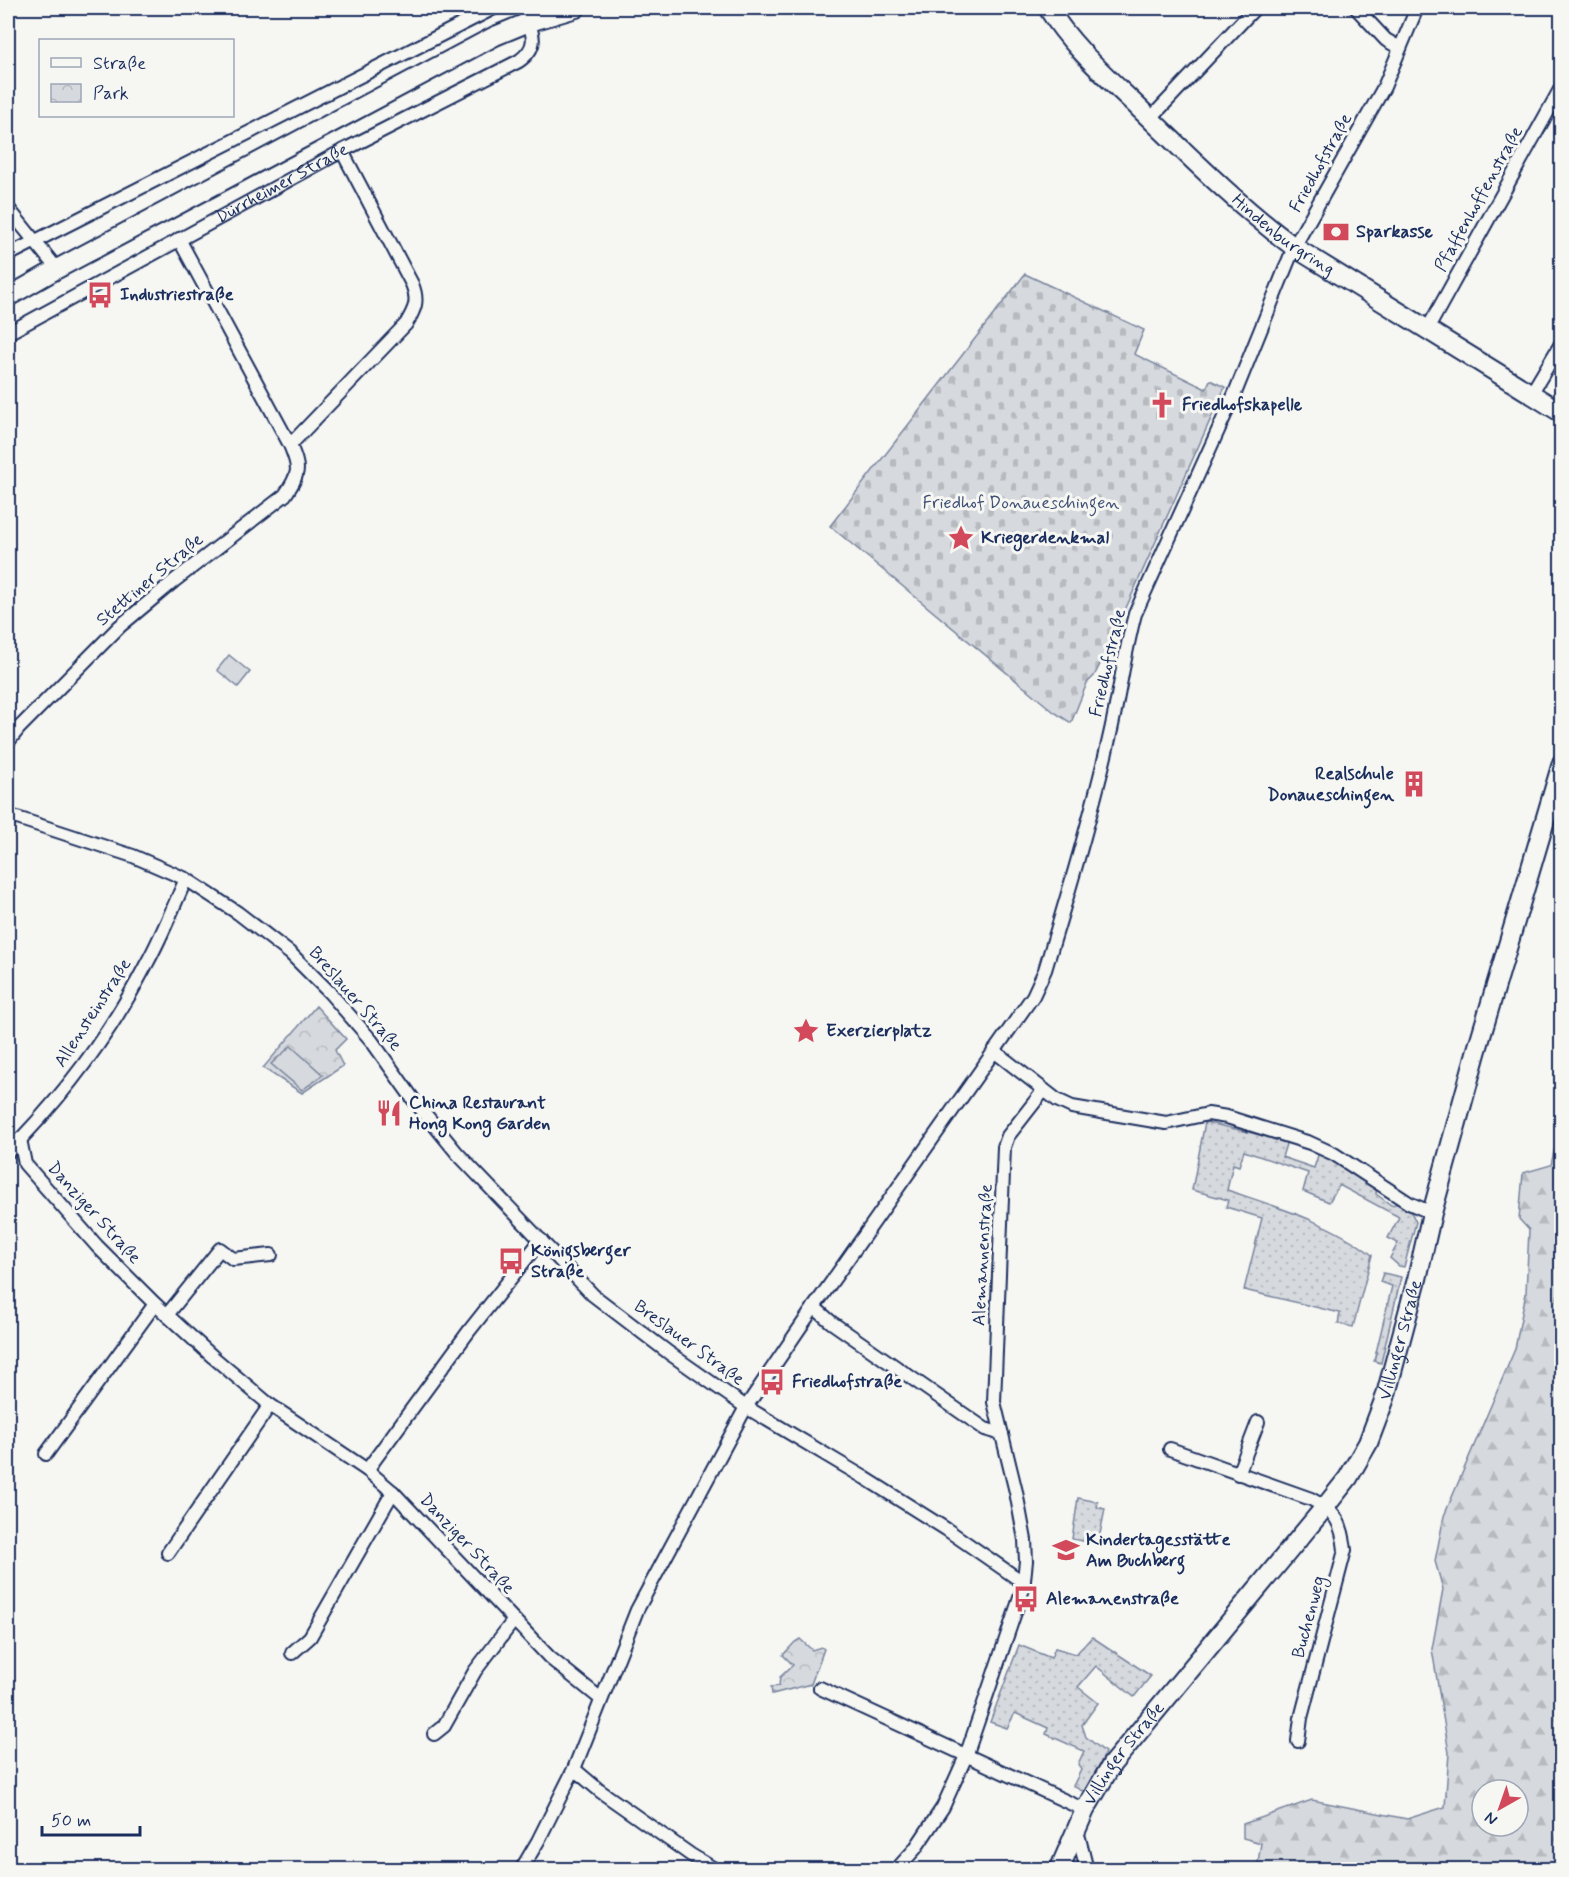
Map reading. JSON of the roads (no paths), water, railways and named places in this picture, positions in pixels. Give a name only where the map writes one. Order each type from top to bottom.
[{"type":"main road","name":"Dürrheimer Straße","points":[[8,297],[495,36],[525,15],[576,8]]},
{"type":"main road","name":"Hindenburgring","points":[[1048,8],[1054,19],[1095,65],[1259,221],[1294,247],[1562,413]]},
{"type":"main road","name":"Villinger Straße","points":[[1059,1869],[1085,1810],[1112,1764],[1325,1507],[1348,1478],[1368,1443],[1385,1398],[1476,1053],[1562,763]]},
{"type":"street","points":[[8,255],[494,8]]},
{"type":"street","points":[[1150,119],[1255,8]]},
{"type":"street","points":[[1356,8],[1386,40],[1400,48]]},
{"type":"street","name":"Friedhofstraße","points":[[521,1869],[574,1769],[637,1610],[746,1407],[1033,996],[1045,970],[1108,742],[1135,614],[1235,393],[1294,247],[1384,87],[1417,8]]},
{"type":"street","name":"Dürrheimer Straße","points":[[8,333],[342,151],[519,61],[529,53],[534,44],[525,15]]},
{"type":"street","name":"Pfaffenhoffenstraße","points":[[1427,330],[1562,86]]},
{"type":"street","points":[[290,445],[406,324],[416,307],[417,296],[412,284],[342,151]]},
{"type":"street","points":[[8,208],[57,269]]},
{"type":"street","name":"Stettiner Straße","points":[[8,742],[120,626],[174,580],[285,495],[296,480],[298,464],[290,445],[179,238]]},
{"type":"street","points":[[1531,394],[1562,342]]},
{"type":"street","name":"Breslauer Straße","points":[[8,815],[134,856],[186,879],[238,913],[282,947],[329,992],[371,1040],[413,1099],[457,1153],[593,1295],[669,1353],[746,1407],[946,1529],[1024,1583]]},
{"type":"street","name":"Allensteinstraße","points":[[8,1152],[85,1064],[148,963],[186,879]]},
{"type":"street","points":[[994,1051],[1057,1100],[1072,1107],[1167,1123],[1208,1114],[1227,1117],[1310,1143],[1334,1154],[1409,1203],[1432,1213]]},
{"type":"street","name":"Alemannenstraße","points":[[896,1869],[915,1849],[943,1808],[966,1756],[1024,1583],[1025,1540],[994,1402],[1004,1147],[1008,1136],[1044,1090]]},
{"type":"street","name":"Danziger Straße","points":[[20,1139],[25,1164],[97,1246],[155,1304],[213,1357],[270,1404],[367,1470],[393,1492],[550,1658],[601,1699]]},
{"type":"street","points":[[367,1470],[469,1331],[541,1240]]},
{"type":"street","points":[[167,1315],[220,1249],[233,1259],[271,1255]]},
{"type":"street","points":[[46,1454],[155,1304]]},
{"type":"street","points":[[814,1307],[831,1322],[985,1429],[1002,1434]]},
{"type":"street","points":[[168,1553],[270,1404]]},
{"type":"street","points":[[1238,1474],[1258,1422]]},
{"type":"street","points":[[1170,1449],[1311,1499],[1325,1507]]},
{"type":"street","name":"Danziger Straße","points":[[292,1653],[310,1637],[393,1492]]},
{"type":"street","name":"Buchenweg","points":[[1298,1741],[1301,1718],[1345,1550],[1339,1521],[1325,1507]]},
{"type":"street","name":"Danziger Straße","points":[[434,1734],[444,1726],[475,1671],[514,1620]]},
{"type":"street","points":[[820,1688],[1085,1810]]},
{"type":"street","points":[[574,1769],[600,1791],[691,1855],[716,1869]]},
{"type":"street","points":[[1073,1835],[1079,1838],[1087,1869]]},
{"type":"place","name":"Sparkasse","points":[[1336,232]]},
{"type":"place","name":"Industriestraße","points":[[100,295]]},
{"type":"place","name":"Friedhofskapelle","points":[[1162,405]]},
{"type":"place","name":"Kriegerdenkmal","points":[[961,538]]},
{"type":"place","name":"Realschule Donaueschingen","points":[[1414,784]]},
{"type":"place","name":"Exerzierplatz","points":[[806,1031]]},
{"type":"place","name":"China Restaurant Hong Kong Garden","points":[[389,1113]]},
{"type":"place","name":"Königsberger Straße","points":[[511,1261]]},
{"type":"place","name":"Friedhofstraße","points":[[772,1382]]},
{"type":"place","name":"Kindertagesstätte Am Buchberg","points":[[1066,1550]]},
{"type":"place","name":"Alemanenstraße","points":[[1026,1599]]},
{"type":"park label","name":"Friedhof Donaueschingen","points":[[1021,503]]}]
